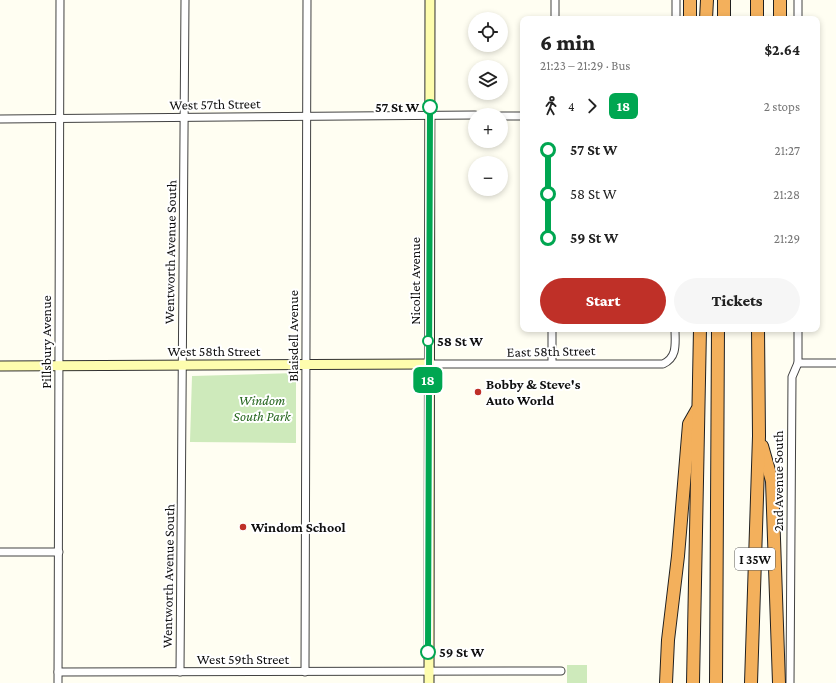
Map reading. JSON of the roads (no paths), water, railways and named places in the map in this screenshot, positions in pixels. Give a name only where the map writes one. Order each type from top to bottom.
[{"type":"highway","points":[[690,0],[690,16]]},
{"type":"highway","points":[[706,16],[707,0]]},
{"type":"highway","points":[[724,0],[724,16]]},
{"type":"highway","points":[[757,0],[757,16]]},
{"type":"highway","points":[[780,0],[780,16]]},
{"type":"highway","points":[[693,683],[700,332]]},
{"type":"highway","name":"I 35W","points":[[716,683],[718,332]]},
{"type":"highway","name":"I 35W","points":[[751,683],[759,436],[758,332]]},
{"type":"highway","points":[[666,683],[668,640],[678,556],[689,424],[698,407]]},
{"type":"highway","points":[[759,436],[772,481],[779,683]]},
{"type":"main road","name":"Nicollet Avenue","points":[[428,683],[430,0]]},
{"type":"main road","name":"West 58th Street","points":[[0,366],[428,364]]},
{"type":"street","name":"Pillsbury Avenue","points":[[58,683],[58,118],[60,0]]},
{"type":"street","name":"Wentworth Avenue South","points":[[180,672],[185,0]]},
{"type":"street","name":"Blaisdell Avenue","points":[[305,672],[307,0]]},
{"type":"street","points":[[555,0],[555,16]]},
{"type":"street","points":[[676,0],[676,16]]},
{"type":"street","points":[[798,0],[798,16]]},
{"type":"street","name":"West 57th Street","points":[[0,119],[468,115]]},
{"type":"street","points":[[508,116],[520,116]]},
{"type":"street","points":[[552,332],[552,363]]},
{"type":"street","name":"East 58th Street","points":[[428,364],[663,364],[672,358],[675,353],[675,332]]},
{"type":"street","name":"2nd Avenue South","points":[[790,683],[792,377],[798,363],[798,332]]},
{"type":"street","points":[[798,363],[836,363]]},
{"type":"street","points":[[0,552],[59,552]]},
{"type":"street","name":"West 59th Street","points":[[58,672],[562,671]]},
{"type":"place","name":"57 St W","points":[[430,107]]},
{"type":"place","name":"58 St W","points":[[428,341]]},
{"type":"place","name":"Bobby & Steve's Auto World","points":[[478,392]]},
{"type":"place","name":"Windom School","points":[[243,527]]},
{"type":"place","name":"59 St W","points":[[428,652]]},
{"type":"park label","name":"Windom South Park","points":[[262,408]]}]
